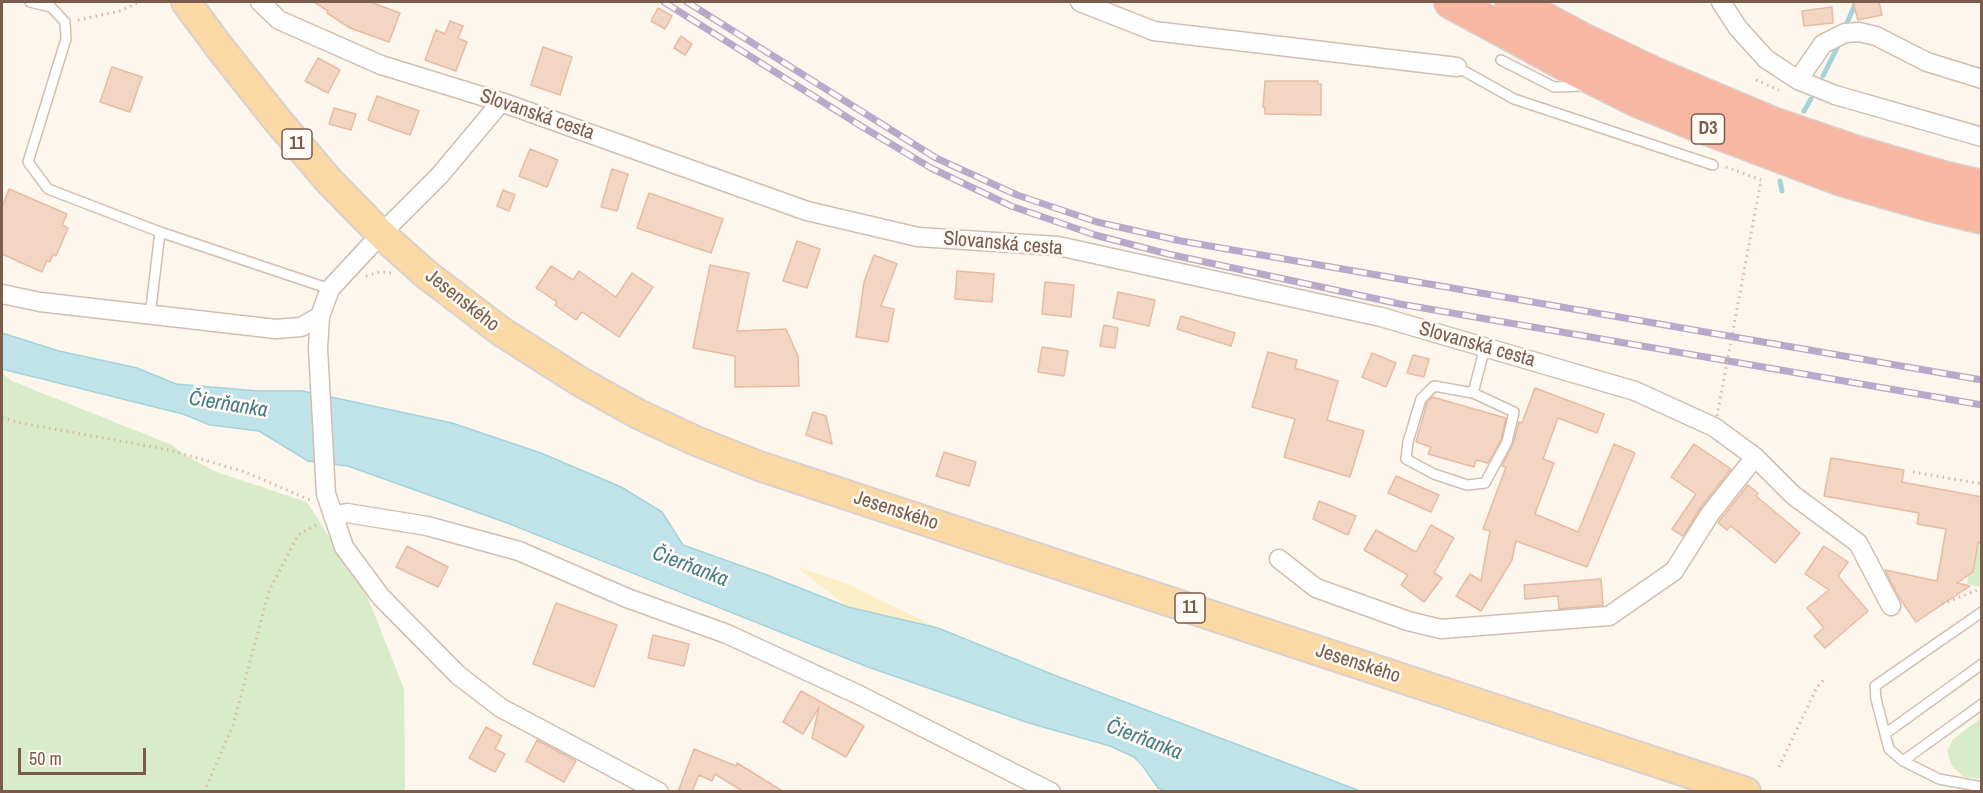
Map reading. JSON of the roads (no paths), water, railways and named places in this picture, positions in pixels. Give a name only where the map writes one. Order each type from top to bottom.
[{"type":"highway","name":"D3","points":[[1451,2],[1505,33],[1602,82],[1686,120],[1852,182],[1982,217]]},
{"type":"highway","name":"D3","points":[[1512,2],[1652,73],[1773,124],[1855,152],[1982,187]]},
{"type":"main road","name":"Jesenského","points":[[186,2],[278,121],[330,182],[381,234],[437,283],[529,350],[579,381],[696,441],[759,466],[1746,792]]},
{"type":"street","name":"Slovanská cesta","points":[[260,2],[279,20],[381,65],[501,102],[807,211],[918,237],[1058,246],[1381,317],[1635,391],[1714,427],[1755,457],[1793,495],[1858,543],[1891,606]]},
{"type":"street","points":[[1080,2],[1154,31],[1457,68]]},
{"type":"street","points":[[1721,2],[1738,28],[1767,59],[1798,80],[1835,94],[1982,137]]},
{"type":"street","points":[[1798,80],[1823,44],[1845,33],[1859,32],[1876,36],[1927,62],[1982,78]]},
{"type":"street","points":[[501,102],[440,175],[330,289],[320,316],[318,348],[326,494],[344,547],[381,597],[458,675],[501,708],[659,792]]},
{"type":"street","points":[[2,294],[40,302],[276,329],[301,327],[320,316]]},
{"type":"street","points":[[1279,559],[1316,588],[1408,621],[1441,629],[1609,616],[1674,571],[1710,514],[1755,457]]},
{"type":"street","points":[[332,512],[427,526],[519,551],[627,598],[727,634],[859,695],[1051,792]]},
{"type":"lane","points":[[30,2],[51,7],[65,22],[66,39],[28,162],[48,189],[160,232],[330,289]]},
{"type":"lane","points":[[1501,60],[1554,87],[1576,87],[1602,82]]},
{"type":"lane","points":[[1457,68],[1514,99],[1713,165]]},
{"type":"lane","points":[[150,316],[160,232]]},
{"type":"lane","points":[[1473,393],[1485,348]]},
{"type":"lane","points":[[1434,386],[1473,393],[1514,412],[1507,442],[1485,483],[1467,484],[1434,474],[1406,459],[1408,442],[1421,399],[1434,386]]},
{"type":"lane","points":[[1982,612],[1875,686],[1876,699],[1889,749],[1904,761],[1939,779],[1982,787]]},
{"type":"lane","points":[[1885,734],[1982,664]]},
{"type":"lane","points":[[1904,761],[1982,704]]},
{"type":"water","name":"Čierňanka","points":[[2,333],[59,351],[137,368],[176,384],[258,391],[303,391],[452,423],[541,453],[621,487],[662,512],[683,545],[848,607],[938,628],[1059,677],[1360,791],[1165,791],[1158,788],[1134,757],[1110,746],[1029,723],[868,667],[510,524],[348,466],[308,461],[259,431],[210,425],[183,414],[2,369]]},
{"type":"waterway","points":[[1847,23],[1856,2]]},
{"type":"waterway","points":[[1823,76],[1840,42]]},
{"type":"waterway","points":[[1804,111],[1811,99]]},
{"type":"waterway","points":[[1780,181],[1782,191]]},
{"type":"railway","points":[[664,2],[931,168],[1011,206],[1095,235],[1168,254],[1400,304],[1982,405]]},
{"type":"railway","points":[[687,2],[936,158],[1017,195],[1097,222],[1181,241],[1982,380]]}]
